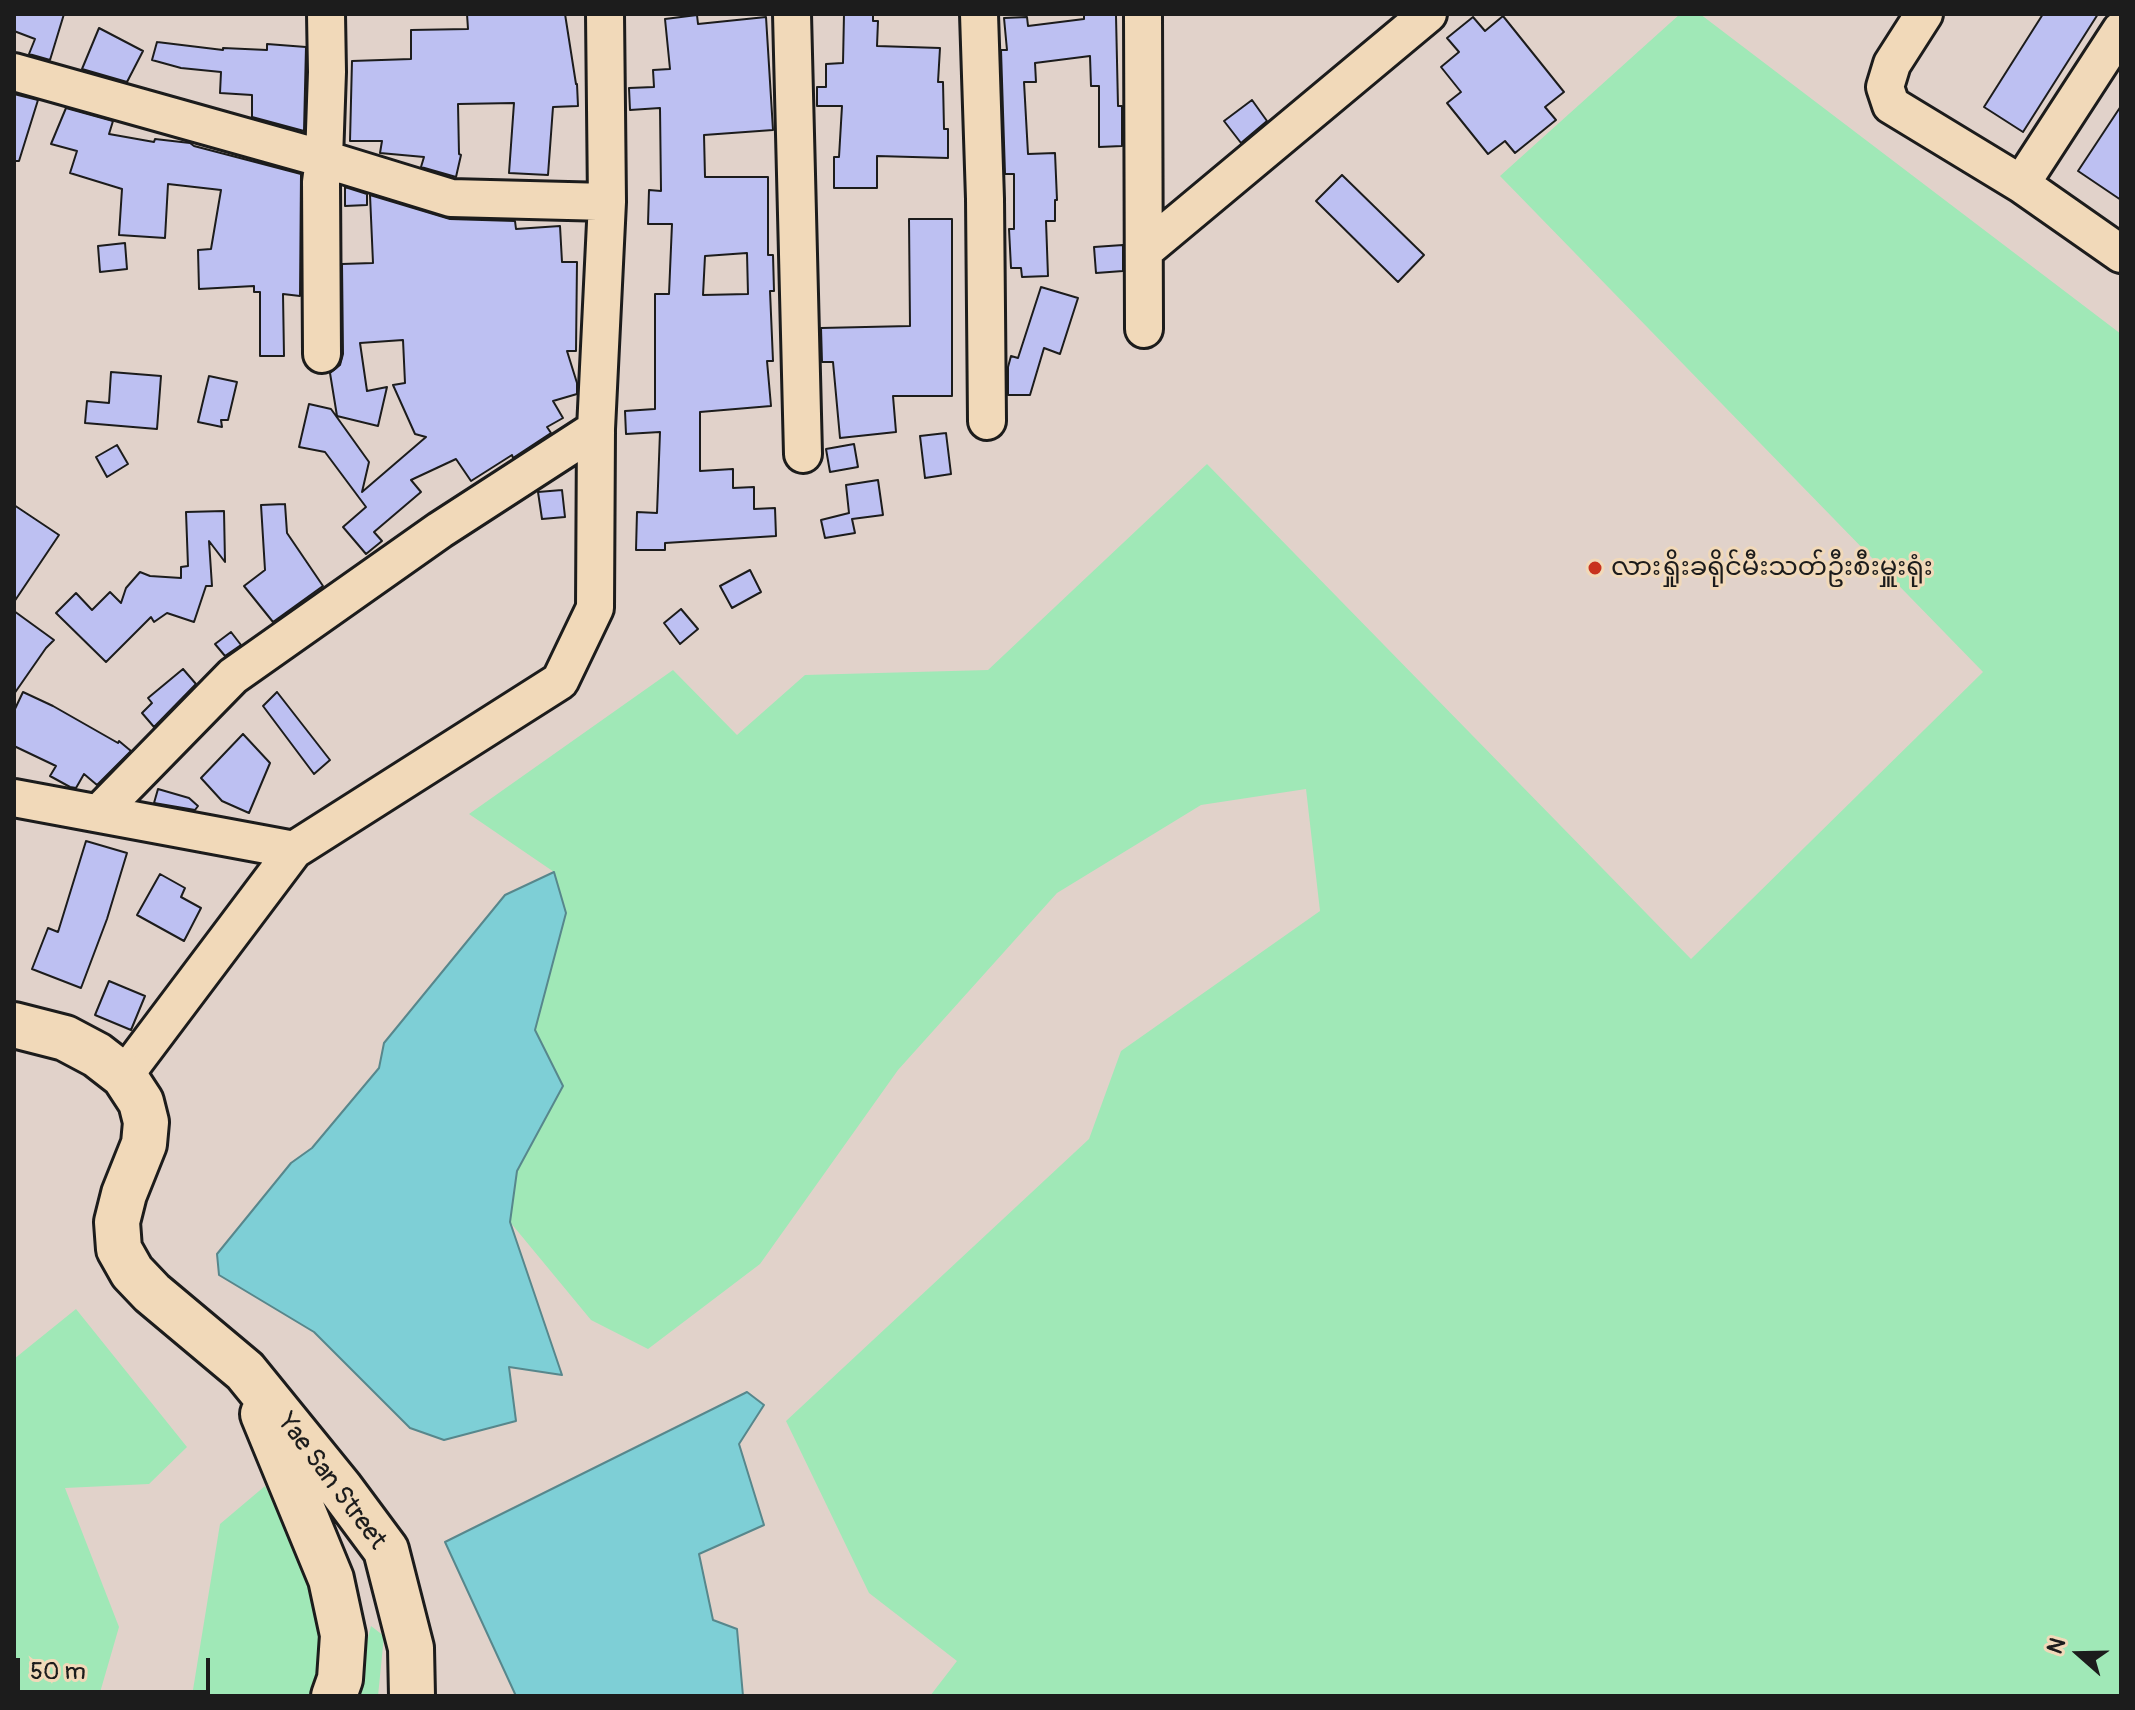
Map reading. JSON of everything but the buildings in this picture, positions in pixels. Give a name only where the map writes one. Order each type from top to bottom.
[{"type":"main road","points":[[14,1025],[65,1038],[97,1055],[124,1076]]},
{"type":"main road","name":"Yae San Street","points":[[124,1076],[141,1102],[146,1122],[144,1144],[124,1194],[117,1222],[119,1249],[132,1272],[152,1293],[245,1371],[386,1550],[411,1648],[412,1696]]},
{"type":"main road","points":[[245,1371],[331,1579],[343,1635],[340,1679],[334,1696]]},
{"type":"street","points":[[322,354],[321,182],[327,72],[326,14]]},
{"type":"street","points":[[124,1076],[294,850],[560,681],[595,608],[596,429],[607,202],[605,14]]},
{"type":"street","points":[[792,14],[803,454]]},
{"type":"street","points":[[979,14],[987,421]]},
{"type":"street","points":[[1143,14],[1144,329]]},
{"type":"street","points":[[1144,251],[1428,14]]},
{"type":"street","points":[[1924,14],[1892,64],[1885,87],[1891,105],[2021,184],[2121,254]]},
{"type":"street","points":[[2021,184],[2121,30]]},
{"type":"street","points":[[14,72],[451,198],[607,202]]},
{"type":"street","points":[[99,813],[233,676],[440,530],[596,429]]},
{"type":"street","points":[[14,798],[294,850]]},
{"type":"green space","points":[[1680,14],[1700,14],[2121,334],[2121,1696],[930,1696],[957,1661],[869,1593],[786,1421],[1089,1139],[1121,1051],[1320,911],[1306,789],[1201,805],[1057,893],[898,1070],[760,1264],[648,1349],[591,1320],[510,1222],[517,1171],[563,1086],[535,1030],[566,912],[554,872],[469,814],[673,670],[737,735],[805,675],[988,670],[1207,464],[1691,959],[1983,672],[1500,176]]},
{"type":"green space","points":[[76,1309],[187,1447],[149,1484],[65,1488],[119,1627],[99,1696],[14,1696],[14,1359]]},
{"type":"green space","points":[[265,1486],[334,1619],[314,1696],[192,1696],[220,1524]]},
{"type":"green space","points":[[371,1626],[384,1636],[378,1696],[353,1696]]},
{"type":"water","points":[[554,872],[566,913],[535,1030],[563,1086],[517,1171],[510,1222],[562,1375],[509,1367],[516,1421],[444,1440],[410,1428],[314,1332],[219,1275],[217,1254],[291,1163],[312,1148],[379,1068],[384,1043],[505,895]]},
{"type":"water","points":[[747,1392],[764,1405],[739,1444],[764,1525],[699,1554],[713,1620],[737,1629],[743,1696],[516,1696],[445,1542]]},
{"type":"place","name":"လားရှိုးခရိုင်မီးသတ်ဦးစီးမှူးရုံး","points":[[1595,568]]}]
